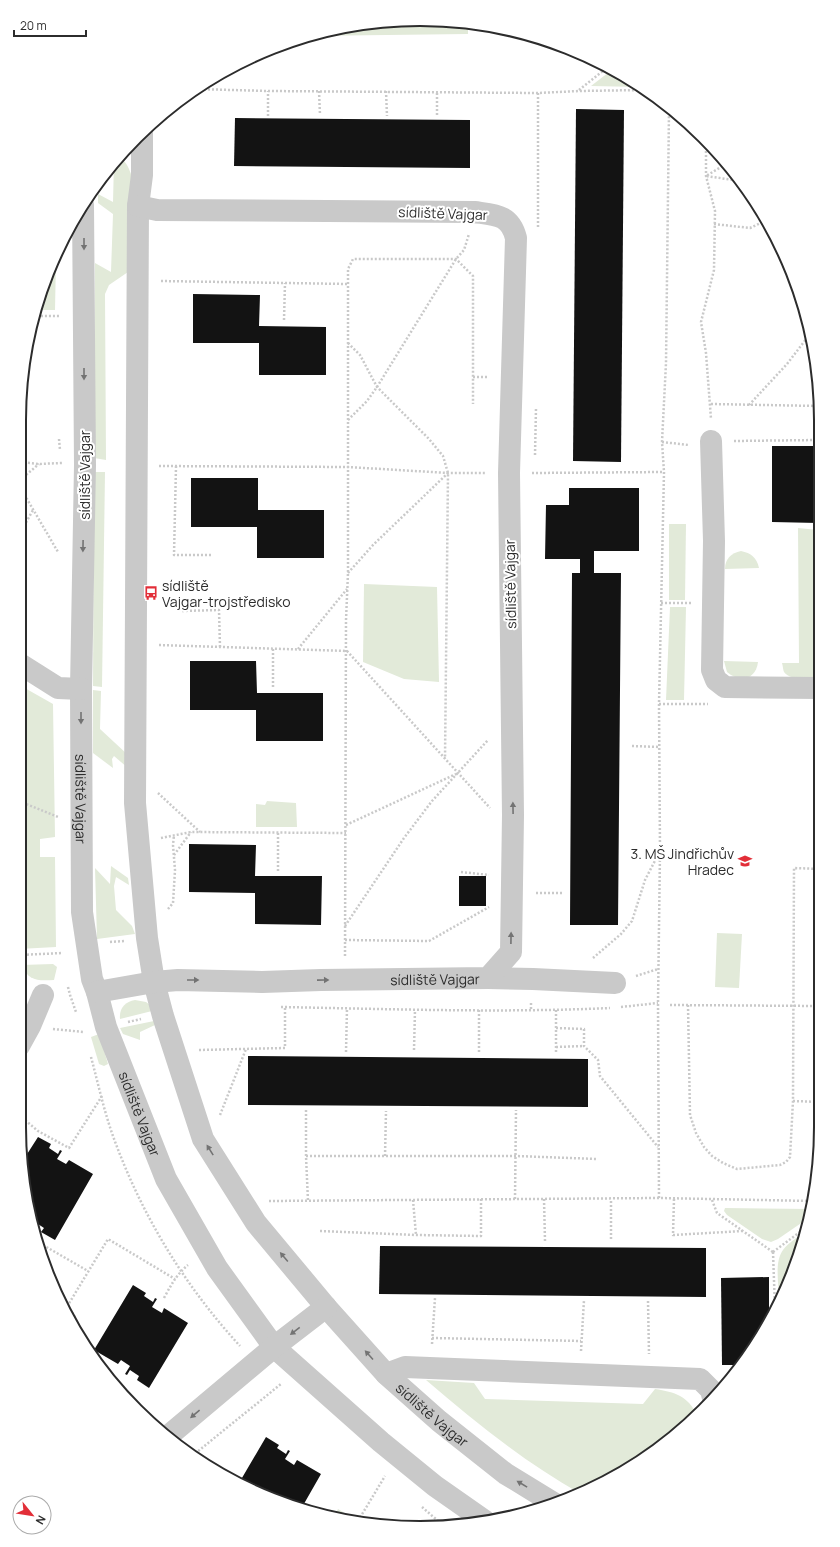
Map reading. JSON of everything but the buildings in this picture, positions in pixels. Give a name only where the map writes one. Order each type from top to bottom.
[{"type":"street","name":"sídliště Vajgar","points":[[142,140],[142,175],[138,206],[135,803],[147,938],[154,982],[164,1016],[203,1139],[256,1223],[326,1307],[386,1374],[439,1421],[506,1474],[548,1500]]},
{"type":"street","name":"sídliště Vajgar","points":[[138,206],[157,210],[474,212],[497,216],[509,221],[516,238],[509,473],[513,815],[511,952],[488,978],[262,982],[178,980],[154,982]]},
{"type":"street","name":"sídliště Vajgar","points":[[84,214],[85,465],[81,689],[82,912],[92,980],[97,992],[106,1027],[166,1179],[217,1268],[274,1347],[387,1447],[435,1486],[479,1516]]},
{"type":"street","points":[[711,441],[714,541],[712,670],[716,680],[725,687],[814,688]]},
{"type":"street","points":[[26,668],[58,688],[81,689]]},
{"type":"street","points":[[488,978],[615,983]]},
{"type":"street","points":[[97,992],[154,982]]},
{"type":"street","points":[[26,1033],[43,995]]},
{"type":"street","points":[[172,1433],[274,1347],[326,1307]]},
{"type":"street","points":[[386,1374],[405,1368],[700,1379],[712,1392]]},
{"type":"path","points":[[579,91],[603,71]]},
{"type":"path","points":[[206,89],[319,92],[386,91],[538,93],[636,90]]},
{"type":"path","points":[[268,91],[268,116]]},
{"type":"path","points":[[386,91],[387,116]]},
{"type":"path","points":[[319,92],[320,115]]},
{"type":"path","points":[[437,115],[438,92]]},
{"type":"path","points":[[538,93],[539,195]]},
{"type":"path","points":[[659,1198],[658,1003],[661,603],[664,472],[662,442],[666,363],[668,114]]},
{"type":"path","points":[[706,149],[706,176],[715,211],[714,270],[701,322],[711,404],[749,406],[813,406]]},
{"type":"path","points":[[706,176],[722,167]]},
{"type":"path","points":[[706,176],[733,180]]},
{"type":"path","points":[[714,224],[750,228],[761,223]]},
{"type":"path","points":[[344,959],[348,573],[348,269],[353,259],[456,259],[473,276],[474,404]]},
{"type":"path","points":[[348,420],[367,401],[377,387],[456,259]]},
{"type":"path","points":[[154,280],[285,284],[348,284]]},
{"type":"path","points":[[284,320],[285,284]]},
{"type":"path","points":[[40,315],[61,316]]},
{"type":"path","points":[[749,406],[787,364],[805,340]]},
{"type":"path","points":[[348,343],[360,355],[377,387],[439,450],[443,456],[448,473],[445,759]]},
{"type":"path","points":[[662,442],[687,445],[711,441],[814,440]]},
{"type":"path","points":[[26,463],[39,464],[61,463]]},
{"type":"path","points":[[26,475],[39,464]]},
{"type":"path","points":[[154,466],[348,467],[448,473],[490,473]]},
{"type":"path","points":[[176,466],[174,555],[212,555]]},
{"type":"path","points":[[532,473],[664,472]]},
{"type":"path","points":[[348,573],[373,545],[448,473]]},
{"type":"path","points":[[26,498],[58,552]]},
{"type":"path","points":[[26,522],[33,510]]},
{"type":"path","points":[[298,650],[347,588]]},
{"type":"path","points":[[661,603],[713,603]]},
{"type":"path","points":[[182,611],[219,610],[220,647]]},
{"type":"path","points":[[154,644],[347,651],[494,812],[513,815]]},
{"type":"path","points":[[273,649],[273,687]]},
{"type":"path","points":[[345,927],[404,838],[432,801],[511,716]]},
{"type":"path","points":[[632,746],[660,748]]},
{"type":"path","points":[[346,825],[458,773]]},
{"type":"path","points":[[153,789],[200,832]]},
{"type":"path","points":[[26,804],[60,818]]},
{"type":"path","points":[[160,838],[191,832],[346,833]]},
{"type":"path","points":[[174,855],[191,832]]},
{"type":"path","points":[[278,833],[278,871]]},
{"type":"path","points":[[164,914],[173,904],[175,870],[172,845],[174,835]]},
{"type":"path","points":[[569,980],[621,934],[632,921],[645,880],[660,851]]},
{"type":"path","points":[[688,1005],[690,1114],[696,1133],[704,1147],[712,1156],[723,1163],[737,1168],[780,1164],[786,1162],[790,1157],[792,1102],[794,868],[814,869]]},
{"type":"path","points":[[531,893],[564,893]]},
{"type":"path","points":[[345,940],[429,941],[490,907]]},
{"type":"path","points":[[26,955],[63,953]]},
{"type":"path","points":[[670,1005],[814,1006]]},
{"type":"path","points":[[195,1050],[285,1048],[285,1007],[415,1010],[531,1009],[556,1010],[556,1054]]},
{"type":"path","points":[[346,1052],[347,1008]]},
{"type":"path","points":[[414,1050],[415,1010]]},
{"type":"path","points":[[478,1010],[479,1054]]},
{"type":"path","points":[[30,1026],[84,1032],[86,1039]]},
{"type":"path","points":[[556,1028],[584,1029],[584,1046],[598,1060],[600,1076],[659,1148]]},
{"type":"path","points":[[556,1047],[584,1046]]},
{"type":"path","points":[[218,1121],[246,1049]]},
{"type":"path","points":[[90,1053],[113,1136],[143,1209],[181,1271],[224,1329],[256,1362],[286,1389]]},
{"type":"path","points":[[26,1121],[38,1131],[69,1148],[102,1096]]},
{"type":"path","points":[[792,1102],[814,1102]]},
{"type":"path","points":[[306,1110],[308,1200]]},
{"type":"path","points":[[515,1199],[516,1110]]},
{"type":"path","points":[[384,1156],[386,1111]]},
{"type":"path","points":[[306,1156],[516,1156],[597,1159]]},
{"type":"path","points":[[242,1201],[659,1198],[807,1201]]},
{"type":"path","points":[[320,1231],[481,1236],[481,1199]]},
{"type":"path","points":[[544,1199],[545,1240]]},
{"type":"path","points":[[611,1199],[611,1239]]},
{"type":"path","points":[[674,1199],[673,1235],[743,1231]]},
{"type":"path","points":[[413,1200],[416,1235]]},
{"type":"path","points":[[712,1200],[717,1213],[773,1252]]},
{"type":"path","points":[[773,1252],[800,1232]]},
{"type":"path","points":[[68,1304],[108,1239],[174,1279]]},
{"type":"path","points":[[44,1246],[88,1271]]},
{"type":"path","points":[[773,1252],[775,1298]]},
{"type":"path","points":[[164,1298],[174,1279],[181,1271]]},
{"type":"path","points":[[435,1298],[432,1338],[581,1341],[584,1300]]},
{"type":"path","points":[[648,1301],[649,1377]]},
{"type":"path","points":[[197,1452],[281,1384]]},
{"type":"path","points":[[361,1516],[385,1476],[379,1471]]},
{"type":"green space","points":[[420,26],[468,29],[468,34],[335,36],[369,29]]},
{"type":"green space","points":[[607,74],[630,87],[591,86]]},
{"type":"green space","points":[[123,161],[131,174],[131,264],[128,272],[109,285],[105,294],[106,460],[94,458],[95,263],[111,272],[113,214],[98,203],[98,194],[113,202],[114,172]]},
{"type":"green space","points":[[56,270],[55,310],[42,310]]},
{"type":"green space","points":[[94,472],[105,472],[102,687],[93,686]]},
{"type":"green space","points":[[669,524],[686,524],[685,600],[669,600]]},
{"type":"green space","points":[[798,528],[814,530],[814,678],[795,678],[784,672],[782,663],[799,663]]},
{"type":"green space","points":[[741,551],[753,556],[757,561],[759,568],[725,569],[727,559],[734,553]]},
{"type":"green space","points":[[364,584],[437,587],[439,682],[404,679],[363,662]]},
{"type":"green space","points":[[670,607],[686,607],[684,700],[666,700]]},
{"type":"green space","points":[[724,661],[758,662],[754,673],[746,678],[737,678],[727,672]]},
{"type":"green space","points":[[26,689],[53,704],[55,837],[40,839],[40,857],[55,857],[56,947],[26,949]]},
{"type":"green space","points":[[93,690],[101,691],[100,729],[128,755],[128,768],[114,756],[112,759],[113,768],[93,753]]},
{"type":"green space","points":[[267,801],[296,803],[297,827],[256,827],[256,804],[265,805]]},
{"type":"green space","points":[[111,866],[128,878],[129,885],[116,877],[114,886],[116,910],[132,926],[135,934],[97,939],[95,868],[110,884]]},
{"type":"green space","points":[[717,933],[742,934],[739,988],[715,987]]},
{"type":"green space","points":[[53,964],[57,967],[54,980],[38,980],[30,977],[26,973],[26,965]]},
{"type":"green space","points":[[135,1000],[146,1002],[150,1005],[152,1011],[120,1019],[123,1006],[128,1002]]},
{"type":"green space","points":[[154,1021],[155,1025],[140,1032],[140,1040],[123,1034],[120,1028]]},
{"type":"green space","points":[[99,1034],[108,1064],[104,1066],[99,1064],[91,1037]]},
{"type":"green space","points":[[725,1208],[805,1209],[802,1222],[771,1242],[762,1239],[727,1215],[724,1211]]},
{"type":"green space","points":[[799,1236],[779,1289],[778,1267],[780,1255],[788,1244]]},
{"type":"green space","points":[[426,1380],[474,1383],[485,1399],[643,1404],[655,1389],[680,1396],[689,1403],[694,1410],[660,1440],[639,1455],[574,1490],[540,1469],[500,1441]]},
{"type":"green space","points":[[338,1509],[345,1513],[343,1513],[337,1512]]},
{"type":"place","name":"sídliště Vajgar-trojstředisko","points":[[151,593]]},
{"type":"place","name":"3. MŠ Jindřichův Hradec","points":[[745,861]]}]
